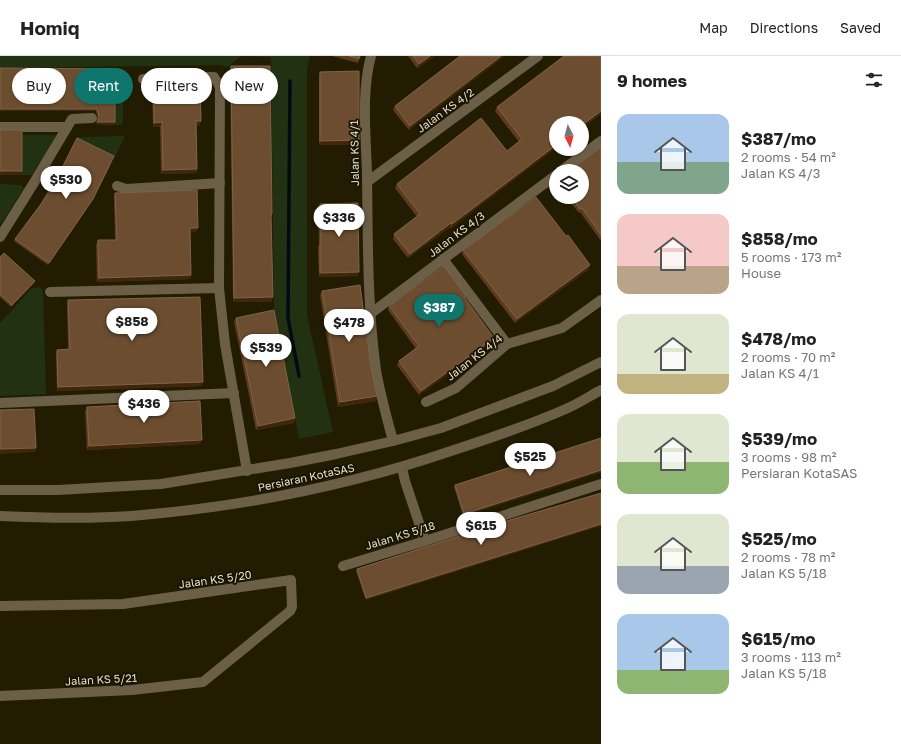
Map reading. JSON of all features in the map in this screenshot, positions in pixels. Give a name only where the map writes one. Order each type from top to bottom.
[{"type":"street","name":"Jalan KS 4/1","points":[[371,56],[366,73],[367,246],[370,314],[376,371],[393,441]]},
{"type":"street","name":"Jalan KS 4/2","points":[[367,182],[538,56]]},
{"type":"street","points":[[212,77],[214,77],[220,87],[220,288],[225,344],[247,471]]},
{"type":"street","points":[[0,237],[36,181],[72,119],[92,118]]},
{"type":"street","points":[[0,126],[67,127]]},
{"type":"street","points":[[570,164],[601,141]]},
{"type":"street","name":"Jalan KS 4/3","points":[[370,314],[549,180]]},
{"type":"street","points":[[116,186],[126,189],[220,183]]},
{"type":"street","points":[[443,259],[507,344]]},
{"type":"street","points":[[50,292],[220,288]]},
{"type":"street","name":"Jalan KS 4/4","points":[[426,402],[456,388],[507,344],[562,328],[601,300]]},
{"type":"street","name":"Persiaran KotaSAS","points":[[0,490],[58,490],[161,484],[290,463],[393,441],[441,428],[553,386],[601,362]]},
{"type":"street","name":"Persiaran KotaSAS","points":[[0,516],[130,516],[229,504],[329,486],[402,468],[528,425],[570,407],[601,390]]},
{"type":"street","points":[[0,402],[234,393]]},
{"type":"street","points":[[402,468],[425,540]]},
{"type":"street","name":"Jalan KS 5/18","points":[[343,566],[601,484]]},
{"type":"street","name":"Jalan KS 5/20","points":[[0,606],[123,604],[291,580],[292,606],[290,611],[203,682]]},
{"type":"street","name":"Jalan KS 5/21","points":[[0,696],[132,690],[203,682]]},
{"type":"green space","points":[[0,56],[241,56],[228,67],[220,65],[0,68]]},
{"type":"green space","points":[[241,56],[310,56],[307,69],[307,315],[333,432],[299,439],[274,306],[272,104],[278,104],[278,68],[271,68],[271,57]]},
{"type":"green space","points":[[114,104],[123,104],[123,122],[121,125],[114,125]]},
{"type":"green space","points":[[20,135],[54,135],[56,139],[32,175],[20,175]]},
{"type":"green space","points":[[125,136],[114,159],[76,140],[78,137]]},
{"type":"green space","points":[[0,184],[21,185],[24,188],[0,225]]},
{"type":"green space","points":[[40,287],[43,291],[46,394],[0,396],[0,322],[31,289]]},
{"type":"building","points":[[349,56],[360,56],[359,59]]},
{"type":"building","points":[[413,56],[430,56],[419,64]]},
{"type":"building","points":[[460,56],[501,56],[410,126],[395,106]]},
{"type":"building","points":[[564,56],[601,56],[601,111],[589,120],[589,116],[549,116],[549,150],[410,254],[394,234],[420,214],[397,184],[481,118],[507,151],[522,139],[497,107]]},
{"type":"building","points":[[231,66],[270,66],[270,68],[231,68]]},
{"type":"building","points":[[0,68],[12,68],[12,104],[66,104],[66,69],[74,69],[74,104],[115,104],[115,122],[97,122],[99,116],[97,109],[0,109]]},
{"type":"building","points":[[359,71],[359,140],[320,141],[320,72]]},
{"type":"building","points":[[154,104],[201,104],[201,121],[196,121],[197,169],[163,170],[162,122],[154,123]]},
{"type":"building","points":[[231,104],[271,104],[273,297],[234,298]]},
{"type":"building","points":[[0,130],[22,130],[22,171],[0,171]]},
{"type":"building","points":[[77,138],[114,156],[93,199],[49,263],[15,239],[41,204],[63,168]]},
{"type":"building","points":[[601,147],[601,235],[582,208],[580,209],[576,204],[589,204],[589,164],[578,164]]},
{"type":"building","points":[[197,190],[198,228],[190,228],[191,275],[99,278],[98,240],[117,240],[115,193]]},
{"type":"building","points":[[536,197],[566,236],[568,235],[590,265],[517,319],[463,250]]},
{"type":"building","points":[[358,203],[359,272],[320,273],[320,204]]},
{"type":"building","points":[[4,253],[35,281],[12,305],[0,294],[0,257]]},
{"type":"building","points":[[444,266],[466,296],[464,297],[494,338],[421,391],[399,361],[419,346],[389,306]]},
{"type":"building","points":[[360,285],[371,367],[377,396],[340,402],[322,291]]},
{"type":"building","points":[[200,297],[203,382],[58,387],[57,350],[70,349],[68,300]]},
{"type":"building","points":[[274,310],[295,418],[258,426],[236,318]]},
{"type":"building","points":[[200,401],[202,440],[89,446],[87,407]]},
{"type":"building","points":[[34,409],[36,448],[0,449],[0,410]]},
{"type":"building","points":[[601,438],[601,470],[464,514],[455,485]]},
{"type":"building","points":[[601,493],[601,524],[366,598],[357,569],[500,523]]},
{"type":"waterway","points":[[290,81],[288,318],[299,376]]}]
